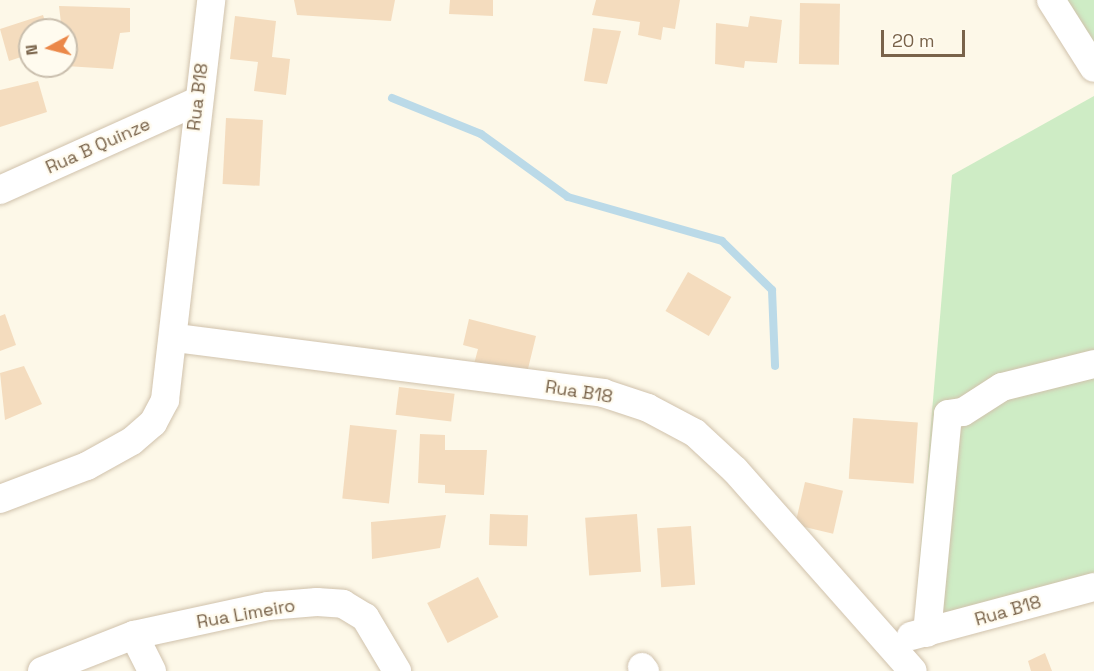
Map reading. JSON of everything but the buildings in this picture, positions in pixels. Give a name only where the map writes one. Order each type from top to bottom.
[{"type":"street","name":"Rua B18","points":[[0,499],[87,466],[153,423],[165,400],[177,338],[196,102],[211,0]]},
{"type":"street","points":[[1051,0],[1094,68]]},
{"type":"street","name":"Rua B Quinze","points":[[0,190],[196,102]]},
{"type":"street","name":"Rua B18","points":[[177,338],[603,393],[648,408],[694,433],[735,470],[913,671]]},
{"type":"street","points":[[927,633],[948,414],[963,412],[1002,387],[1094,364]]},
{"type":"street","name":"Rua B18","points":[[886,639],[927,633],[1094,587]]},
{"type":"street","name":"Rua Limeiro","points":[[42,671],[134,635],[268,606],[343,604],[365,617],[397,671]]},
{"type":"street","points":[[134,635],[152,671]]},
{"type":"green space","points":[[1054,0],[1094,0],[1094,61]]},
{"type":"green space","points":[[1094,96],[1094,590],[914,625],[952,175]]},
{"type":"waterway","points":[[392,98],[481,134],[568,197],[722,241],[772,290],[775,366]]}]
